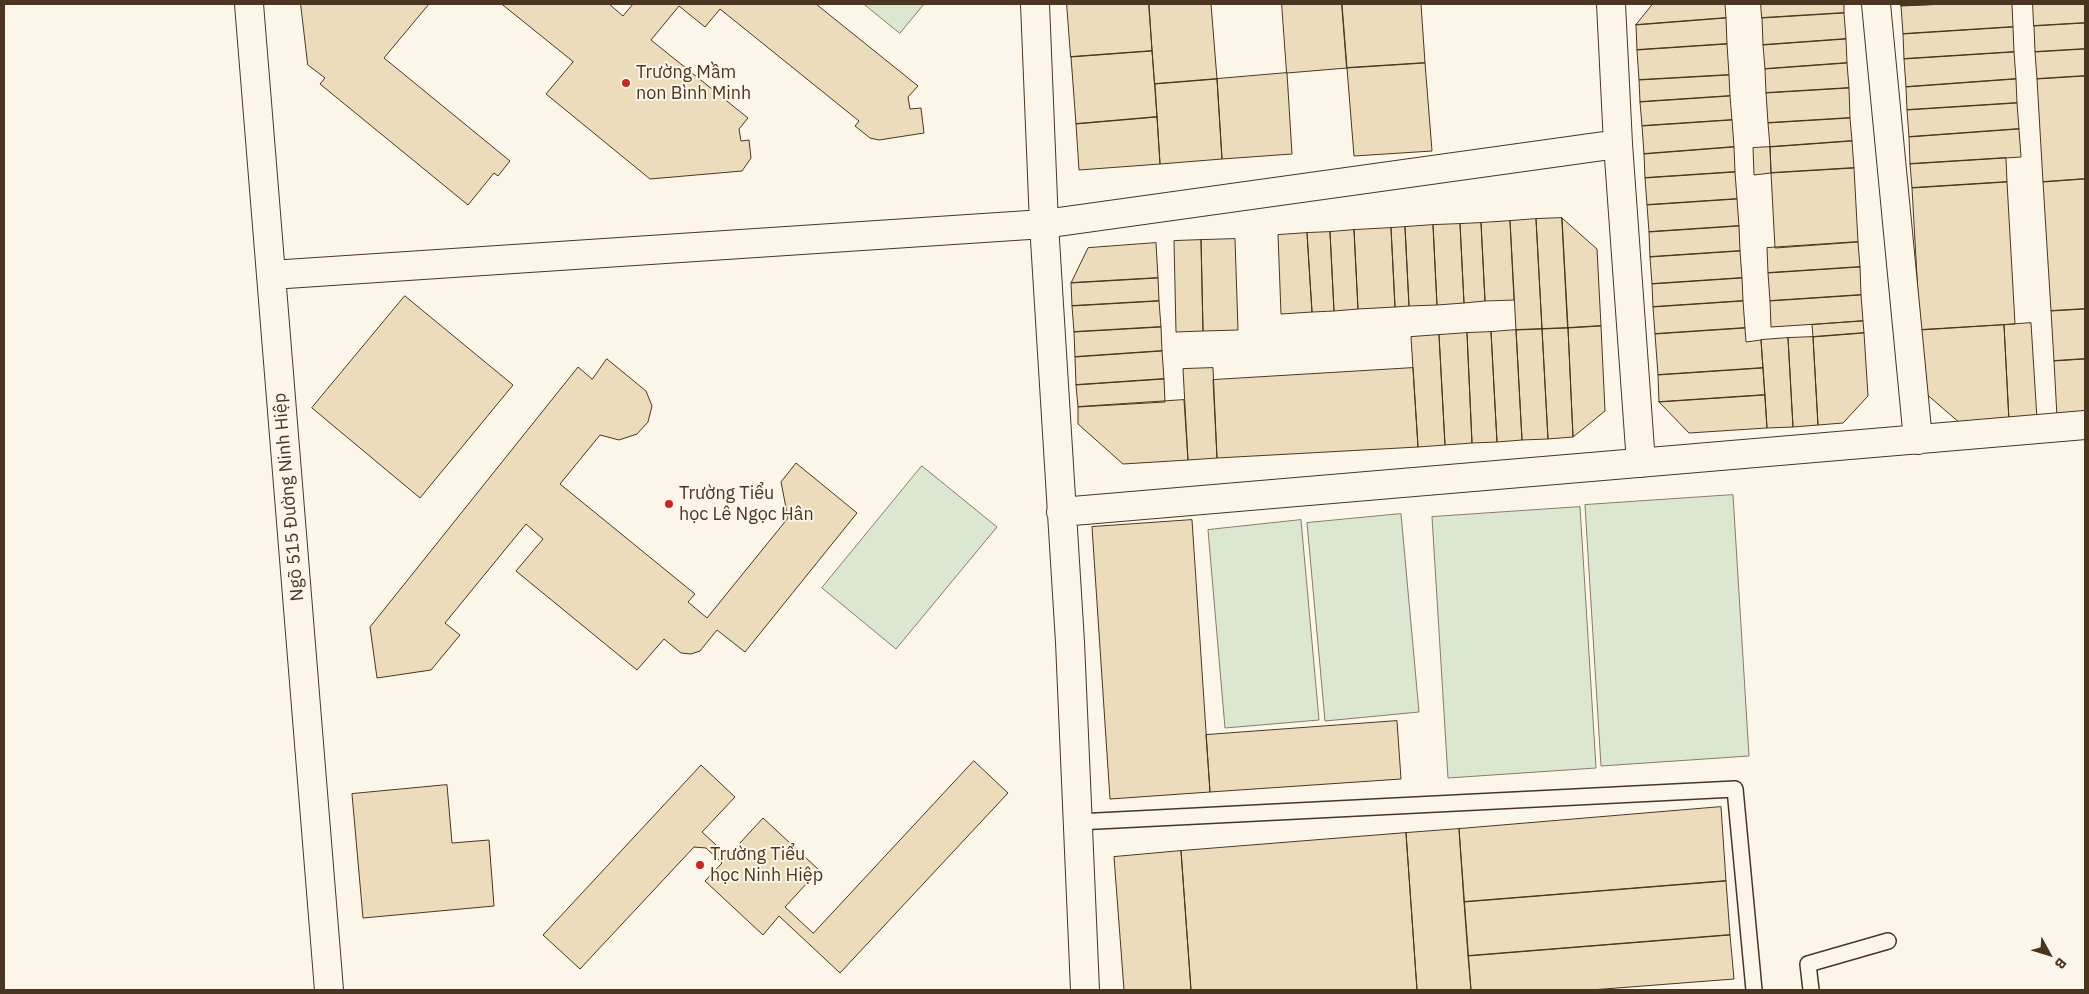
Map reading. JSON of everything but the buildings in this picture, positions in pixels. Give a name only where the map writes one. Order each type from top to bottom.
[{"type":"street","name":"Ngõ 515 Đường Ninh Hiệp","points":[[249,4],[329,990]]},
{"type":"street","points":[[1035,4],[1044,224],[1070,642],[1085,990]]},
{"type":"street","points":[[1612,4],[1618,144],[1641,463]]},
{"type":"street","points":[[1876,4],[1918,440]]},
{"type":"street","points":[[271,275],[1044,224],[1618,144]]},
{"type":"street","points":[[1061,512],[2085,425]]},
{"type":"lane","points":[[1077,822],[1734,789],[1754,990]]},
{"type":"lane","points":[[1811,990],[1808,964],[1888,941]]},
{"type":"green space","points":[[864,4],[924,4],[900,33]]},
{"type":"green space","points":[[922,466],[997,527],[896,649],[822,588]]},
{"type":"green space","points":[[1733,495],[1749,756],[1601,766],[1585,505]]},
{"type":"green space","points":[[1580,507],[1596,768],[1448,778],[1432,517]]},
{"type":"green space","points":[[1401,514],[1419,712],[1325,721],[1307,523]]},
{"type":"green space","points":[[1301,520],[1319,720],[1225,728],[1208,530]]},
{"type":"place","name":"Trường Mầm non Bình Minh","points":[[626,83]]},
{"type":"place","name":"Trường Tiểu học Lê Ngọc Hân","points":[[669,504]]},
{"type":"place","name":"Trường Tiểu học Ninh Hiệp","points":[[700,865]]}]
